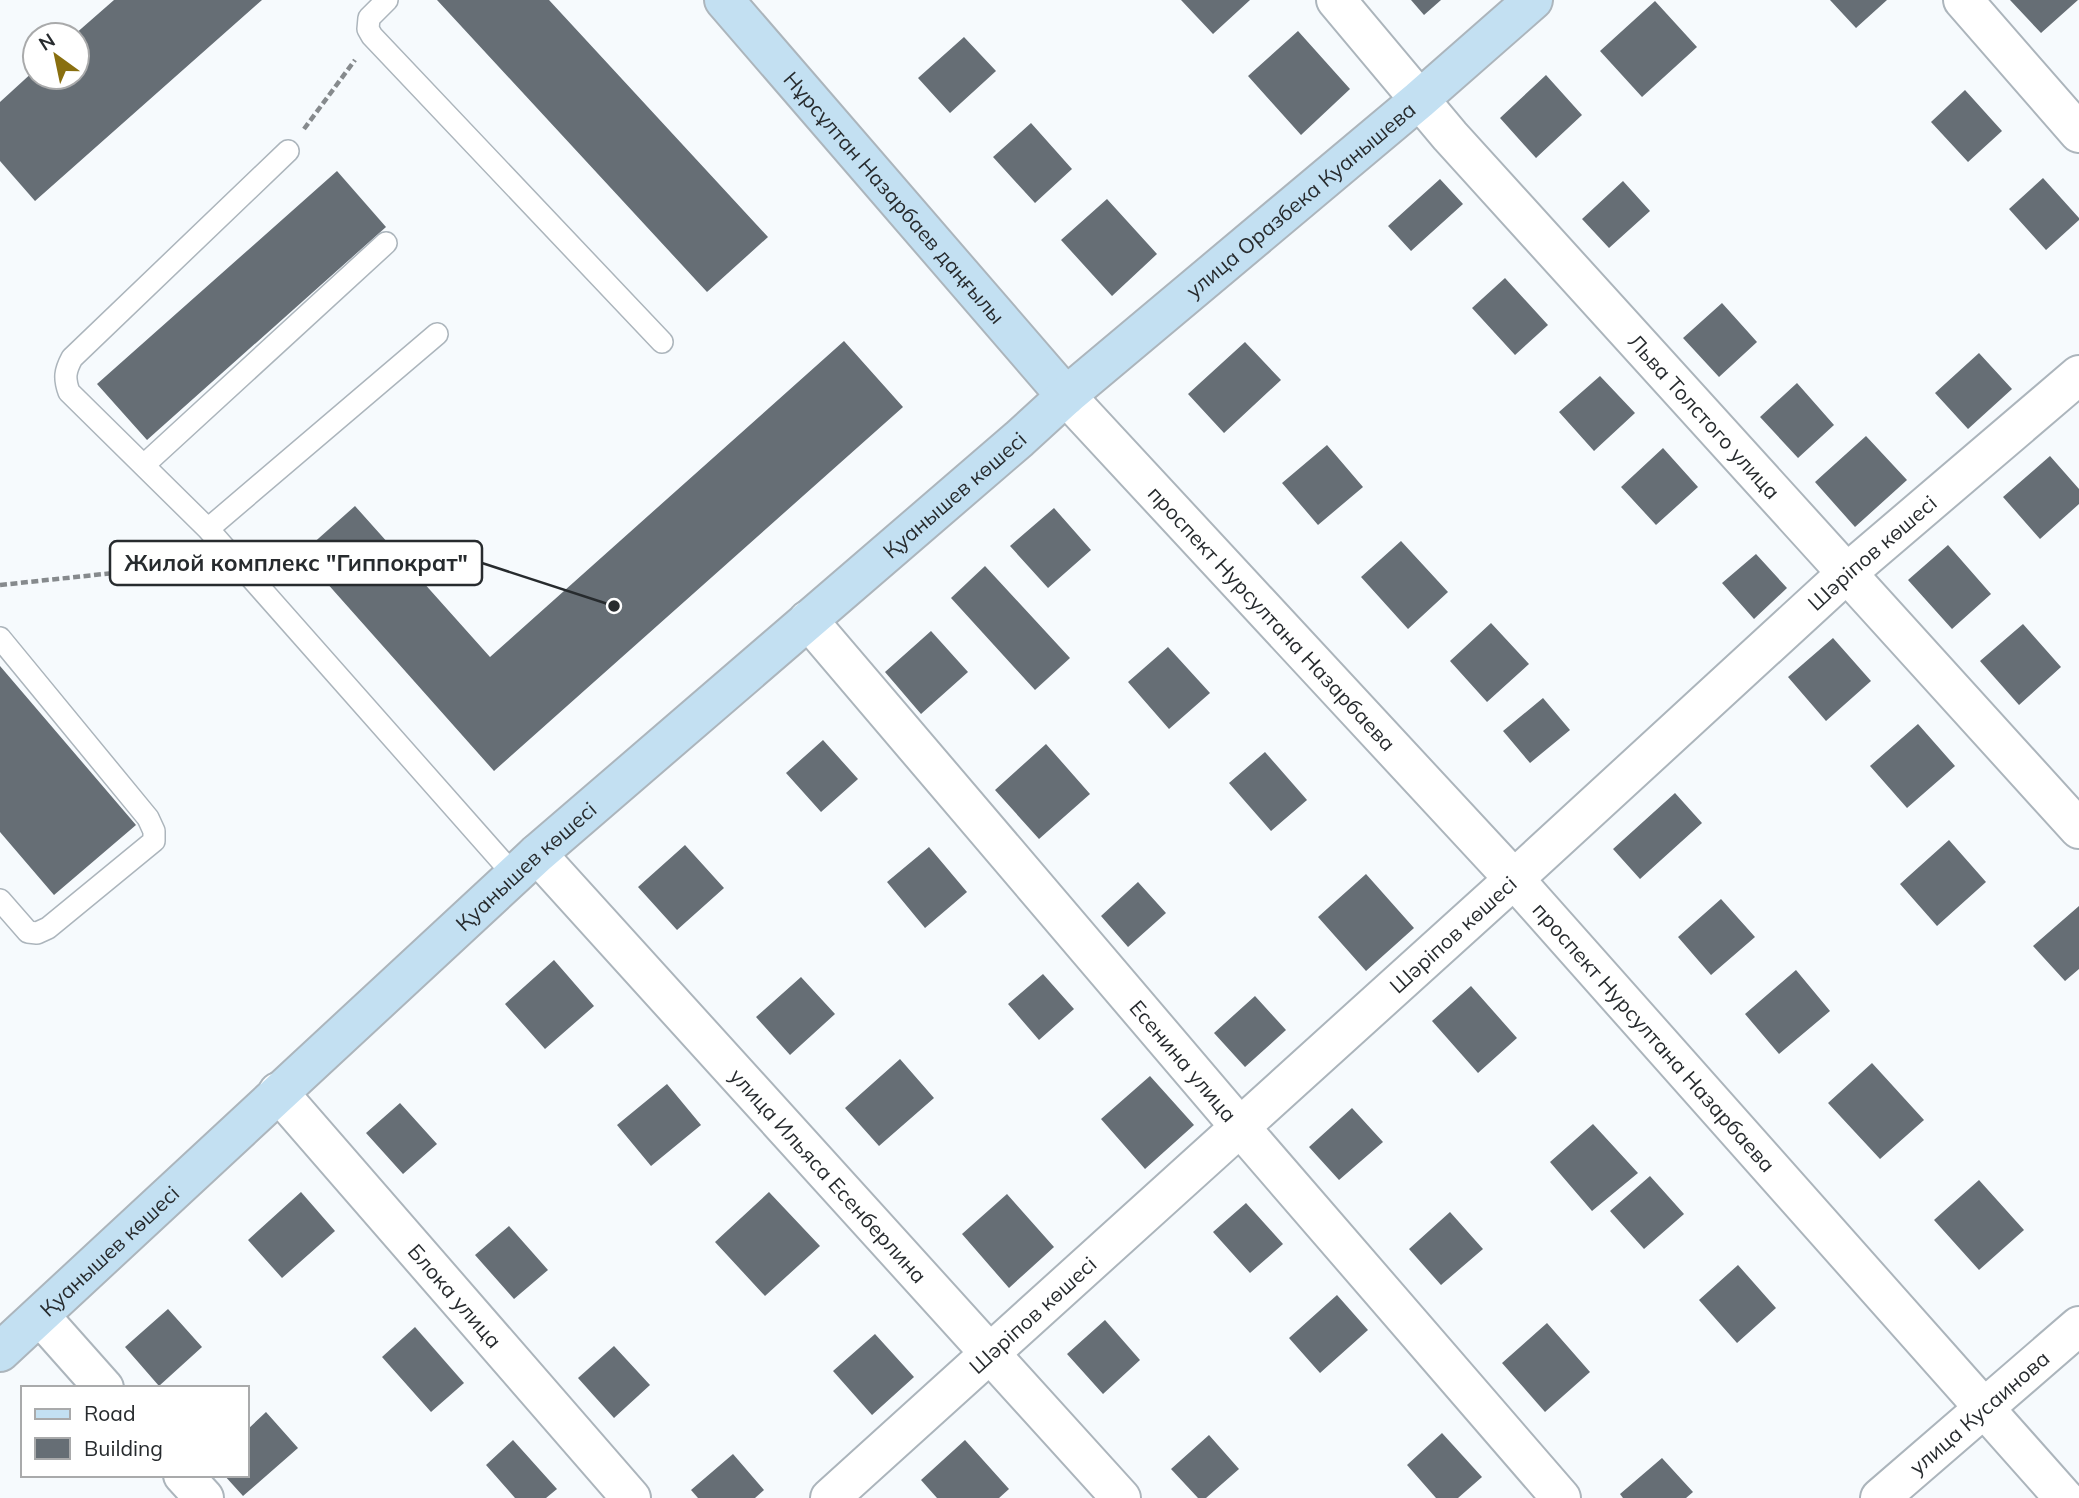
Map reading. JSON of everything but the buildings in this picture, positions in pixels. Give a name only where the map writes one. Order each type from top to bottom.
[{"type":"street","name":"Нұрсұлтан Назарбаев даңғылы","points":[[724,0],[1066,396]]},
{"type":"street","name":"Льва Толстого улица","points":[[1336,0],[1450,136],[2079,829]]},
{"type":"street","name":"улица Оразбека Куанышева","points":[[1066,396],[1419,100],[1533,0]]},
{"type":"street","points":[[1963,0],[2079,133]]},
{"type":"street","name":"Шәріпов көшесі","points":[[830,1498],[1514,879],[1847,573],[2079,375]]},
{"type":"street","name":"Қуанышев көшесі","points":[[0,1352],[526,864],[1066,396]]},
{"type":"street","name":"проспект Нурсултана Назарбаева","points":[[1066,396],[1514,879],[2064,1498]]},
{"type":"street","name":"Есенина улица","points":[[808,620],[1240,1127],[1561,1498]]},
{"type":"street","name":"улица Ильяса Есенберлина","points":[[526,864],[989,1353],[1121,1498]]},
{"type":"street","name":"Блока улица","points":[[278,1092],[631,1498]]},
{"type":"street","points":[[40,1316],[102,1386]]},
{"type":"street","name":"улица Кусаинова","points":[[1880,1498],[2079,1326]]},
{"type":"street","points":[[185,1477],[204,1498]]},
{"type":"lane","points":[[387,0],[369,18],[368,29],[372,36],[662,342]]},
{"type":"lane","points":[[288,150],[72,358],[65,371],[69,392],[208,529],[526,864]]},
{"type":"lane","points":[[144,465],[386,243]]},
{"type":"lane","points":[[208,529],[437,334]]},
{"type":"lane","points":[[0,638],[148,818],[154,831],[154,841],[48,928],[37,933],[28,932],[0,900]]},
{"type":"path","points":[[288,150],[372,36]]},
{"type":"path","points":[[0,585],[142,570],[176,562],[208,529]]},
{"type":"place","name":"Жилой комплекс \"Гиппократ\"","points":[[614,606]]}]
